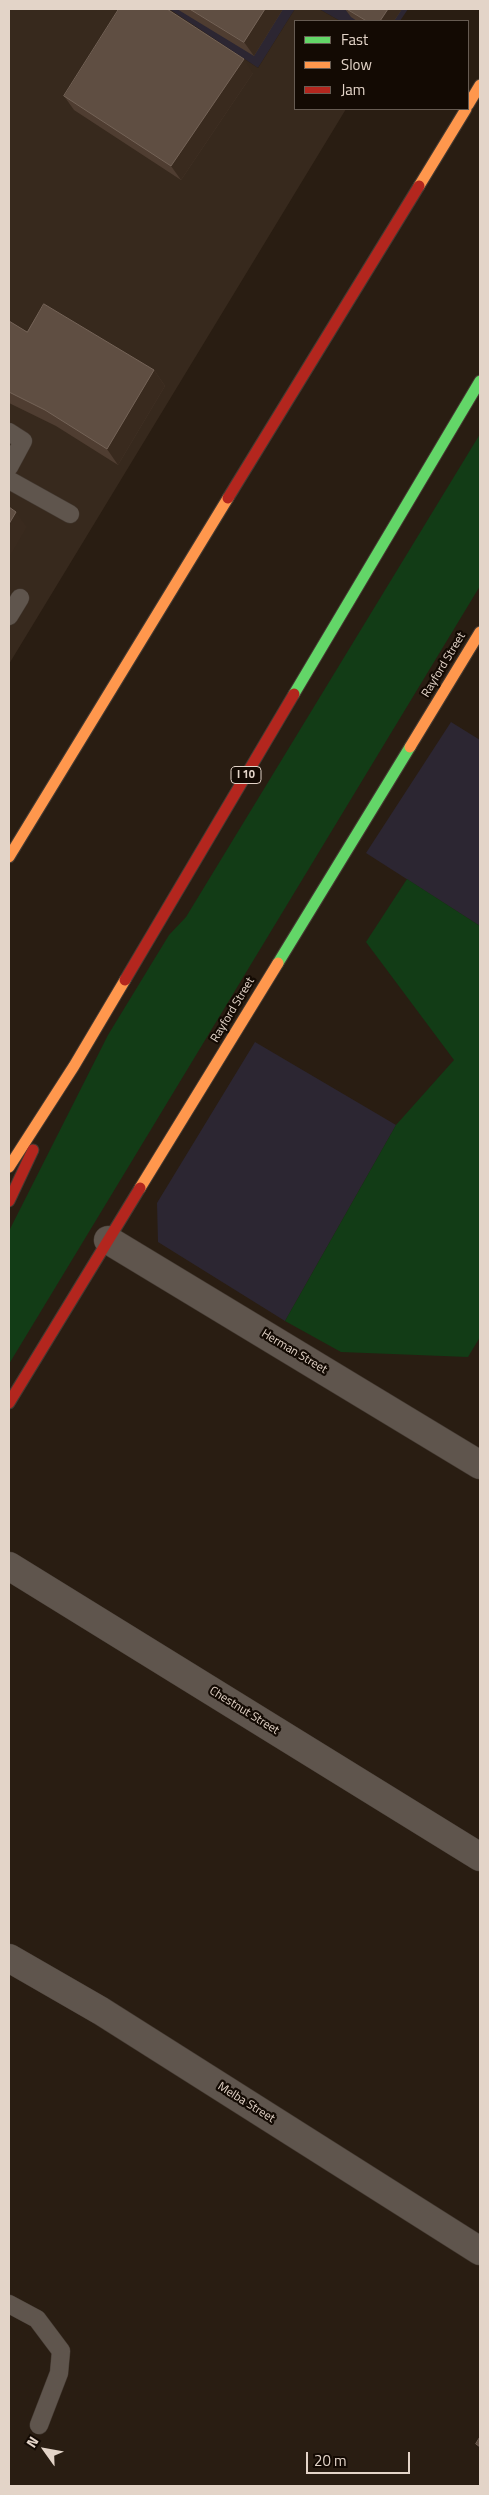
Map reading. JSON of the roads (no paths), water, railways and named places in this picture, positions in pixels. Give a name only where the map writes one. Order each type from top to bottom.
[{"type":"main road","points":[[469,103],[480,85]]},
{"type":"main road","points":[[9,857],[465,110]]},
{"type":"main road","name":"I 10","points":[[9,1167],[74,1066],[480,381]]},
{"type":"main road","name":"Rayford Street","points":[[9,1403],[480,632]]},
{"type":"main road","points":[[9,1200],[74,1066]]},
{"type":"street","name":"Herman Street","points":[[108,1240],[480,1465]]},
{"type":"street","name":"Chestnut Street","points":[[9,1566],[480,1857]]},
{"type":"street","name":"Melba Street","points":[[9,1958],[101,2011],[480,2251]]},
{"type":"lane","points":[[9,432],[23,441],[9,467]]},
{"type":"lane","points":[[9,480],[70,514]]},
{"type":"lane","points":[[9,616],[20,598]]},
{"type":"lane","points":[[9,2304],[37,2319],[61,2351],[59,2373],[39,2425]]}]
